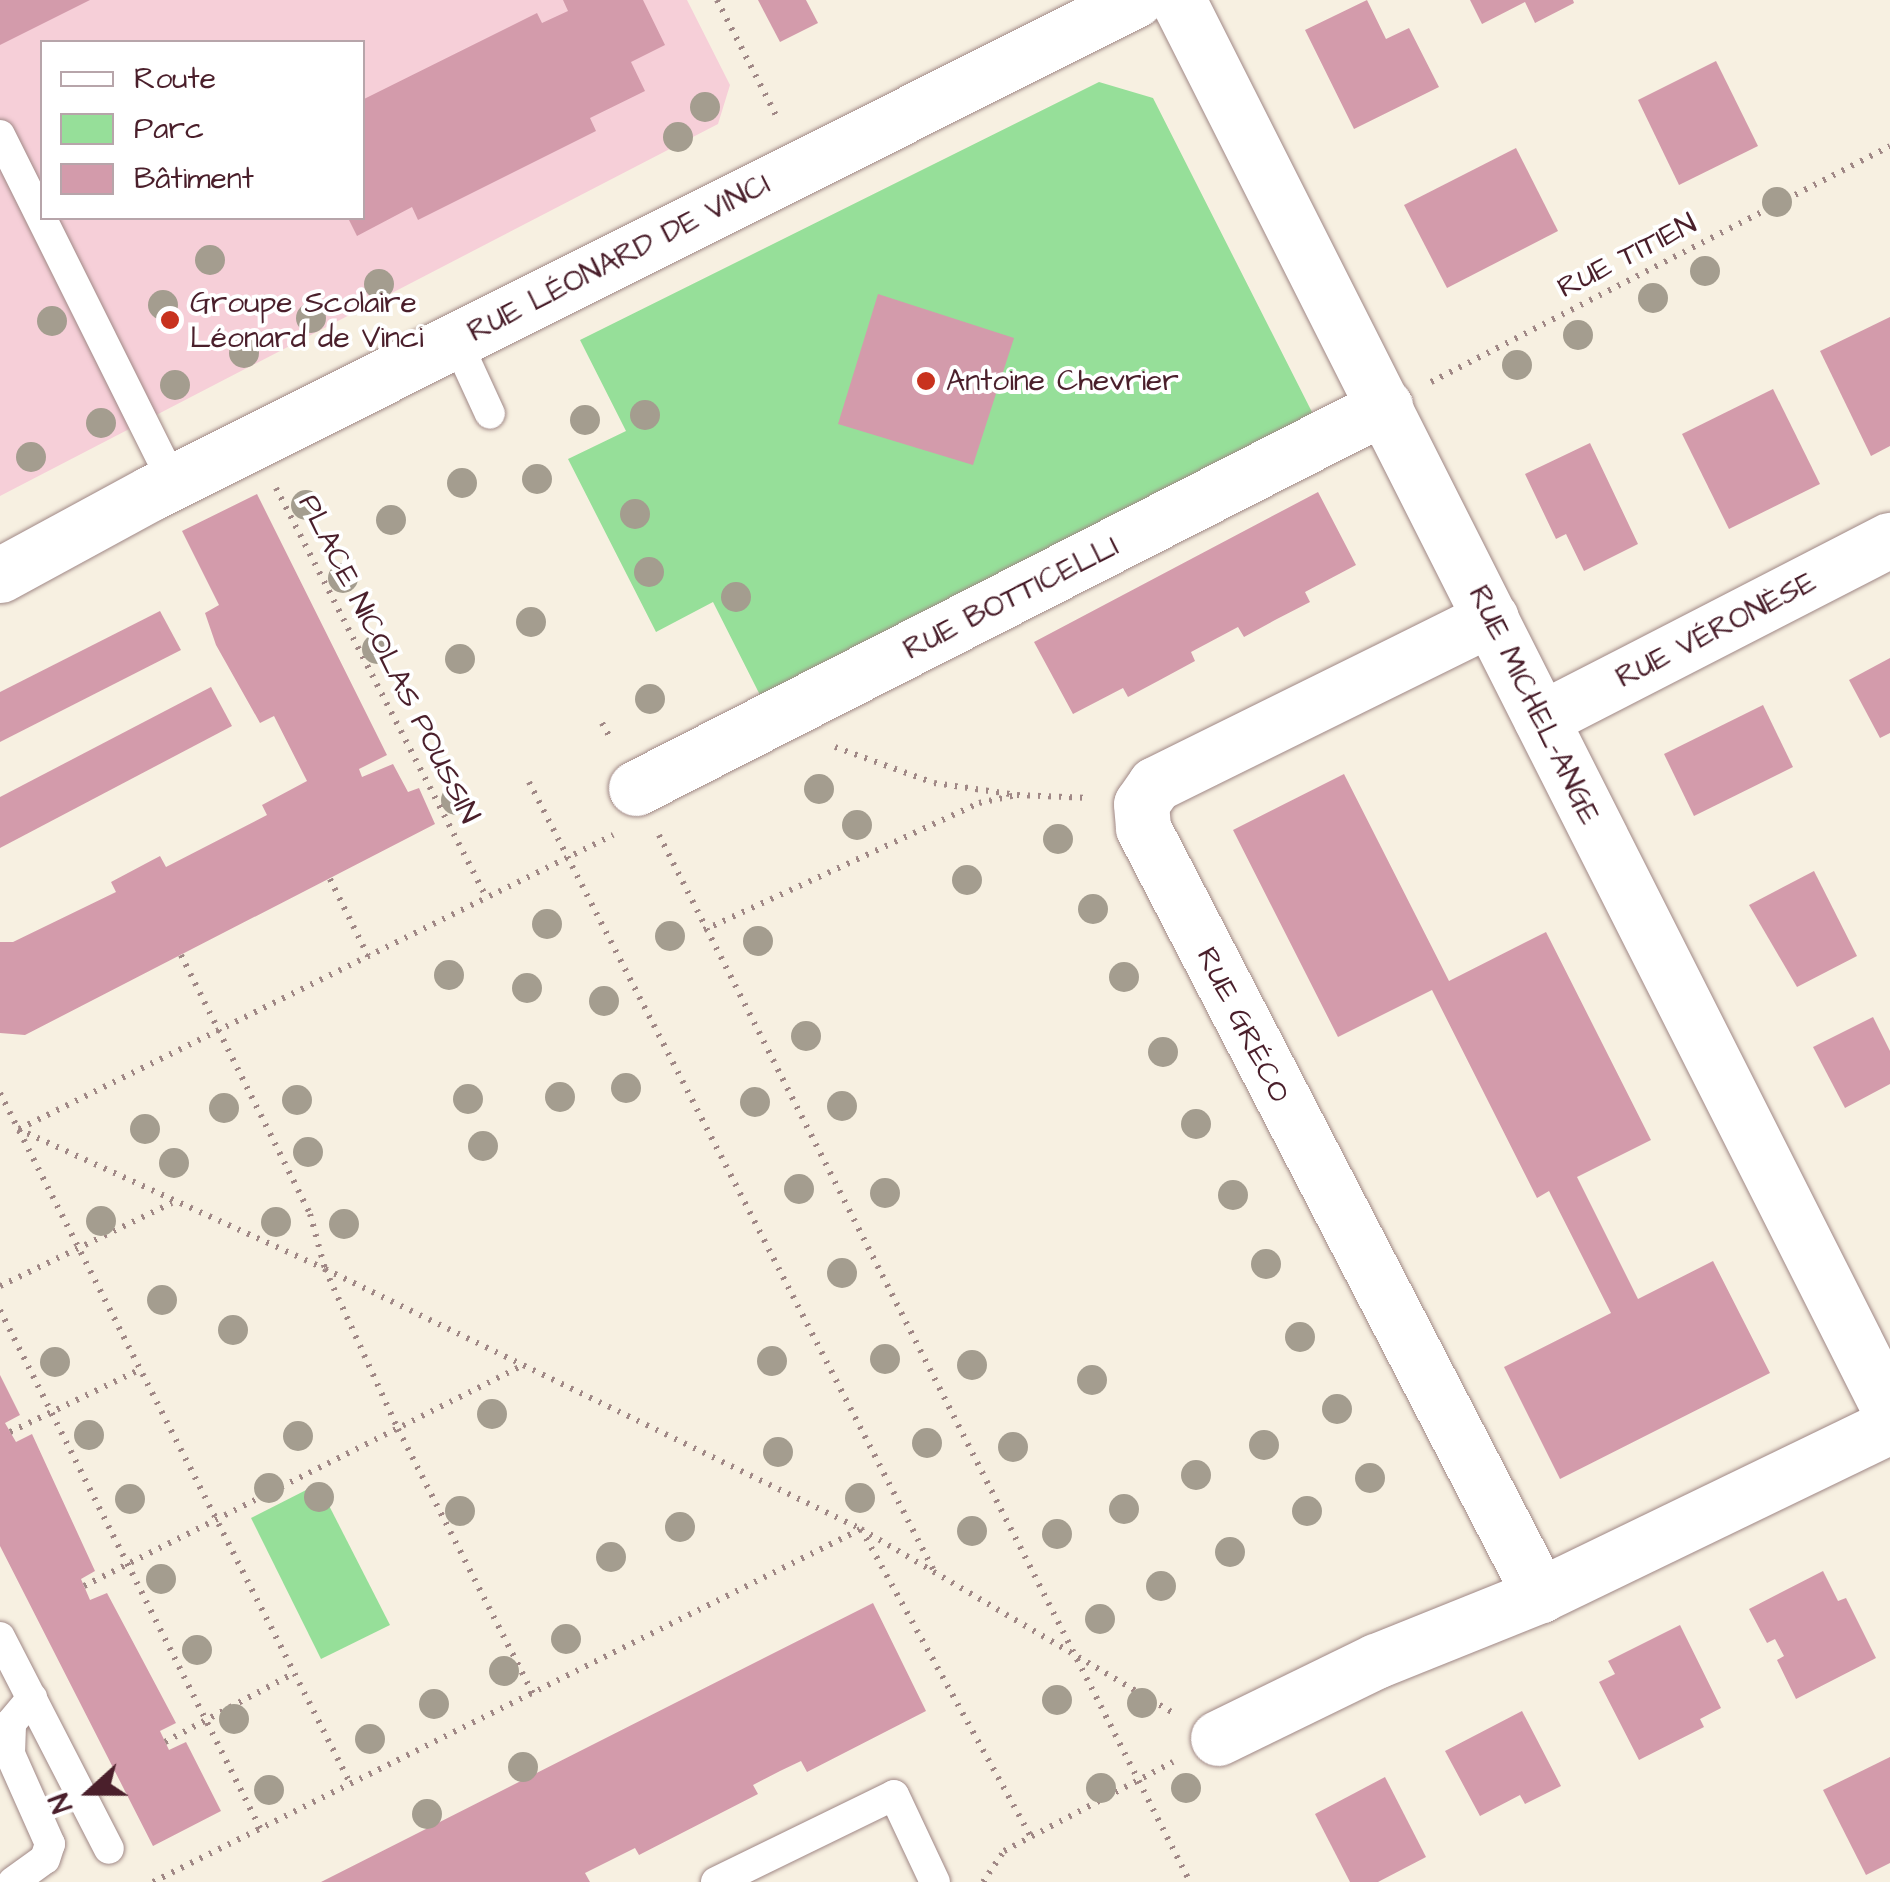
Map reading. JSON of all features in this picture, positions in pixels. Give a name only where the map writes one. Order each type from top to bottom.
[{"type":"street","name":"RUE LÉONARD DE VINCI","points":[[0,576],[172,482],[1135,0]]},
{"type":"street","name":"RUE MICHEL-ANGE","points":[[1178,0],[1890,1411]]},
{"type":"street","name":"RUE BOTTICELLI","points":[[643,803],[781,717],[1385,406]]},
{"type":"street","name":"RUE VÉRONÈSE","points":[[1541,719],[1890,540]]},
{"type":"street","points":[[1141,804],[1155,784],[1491,618]]},
{"type":"street","name":"RUE GRÉCO","points":[[1141,804],[1143,828],[1159,860],[1540,1596]]},
{"type":"street","points":[[1218,1738],[1376,1662],[1540,1596],[1890,1426]]},
{"type":"lane","points":[[0,135],[40,216]]},
{"type":"lane","points":[[42,220],[172,482]]},
{"type":"lane","points":[[456,340],[490,414]]},
{"type":"lane","points":[[0,1637],[108,1850]]},
{"type":"lane","points":[[13,1882],[45,1860],[50,1844],[10,1754],[11,1723],[32,1698]]},
{"type":"lane","points":[[716,1882],[894,1796],[936,1882]]},
{"type":"path","points":[[717,0],[802,166]]},
{"type":"path","name":"RUE TITIEN","points":[[1385,406],[1890,146]]},
{"type":"path","name":"PLACE NICOLAS POUSSIN","points":[[253,442],[486,897]]},
{"type":"path","points":[[781,717],[830,744],[934,783],[1016,795],[1141,804]]},
{"type":"path","points":[[602,723],[1190,1882]]},
{"type":"path","points":[[529,782],[935,1574]]},
{"type":"path","points":[[704,930],[979,804],[1016,795]]},
{"type":"path","points":[[18,1129],[567,857],[643,803]]},
{"type":"path","points":[[330,879],[368,956]]},
{"type":"path","points":[[181,955],[310,1214],[325,1269],[398,1429],[534,1694]]},
{"type":"path","points":[[0,1092],[351,1785]]},
{"type":"path","points":[[18,1129],[325,1269],[518,1367],[861,1529],[1076,1660],[1218,1738]]},
{"type":"path","points":[[0,1286],[174,1202]]},
{"type":"path","points":[[0,1310],[260,1828]]},
{"type":"path","points":[[84,1586],[518,1367]]},
{"type":"path","points":[[10,1432],[140,1370]]},
{"type":"path","points":[[153,1882],[861,1529]]},
{"type":"path","points":[[861,1529],[1032,1837]]},
{"type":"path","points":[[165,1742],[294,1674]]},
{"type":"path","points":[[983,1882],[1004,1852],[1218,1738]]},
{"type":"shaded area","name":"Groupe Scolaire Léonard de Vinci","points":[[0,0],[687,0],[730,85],[718,124],[0,496]]},
{"type":"green space","points":[[1099,82],[1153,98],[1315,418],[761,697],[713,602],[656,632],[568,459],[626,431],[580,340]]},
{"type":"green space","points":[[318,1484],[390,1625],[321,1659],[251,1518]]},
{"type":"building","points":[[0,0],[90,0],[0,45]]},
{"type":"building","points":[[563,0],[643,0],[665,45],[631,62],[645,91],[590,118],[596,131],[418,220],[412,207],[357,236],[349,220],[365,220],[365,99],[537,13],[542,23],[568,11]]},
{"type":"building","points":[[758,0],[806,0],[818,23],[780,42]]},
{"type":"building","points":[[1367,0],[1386,39],[1409,28],[1439,87],[1354,129],[1305,30]]},
{"type":"building","points":[[1470,0],[1574,3],[1535,23],[1525,2],[1482,24]]},
{"type":"building","points":[[1716,61],[1758,146],[1679,185],[1638,100]]},
{"type":"building","points":[[1516,148],[1558,231],[1447,288],[1404,205]]},
{"type":"building","name":"Antoine Chevrier","points":[[878,294],[1014,338],[973,465],[838,424]]},
{"type":"building","points":[[1890,317],[1890,446],[1871,456],[1820,351]]},
{"type":"building","points":[[1773,389],[1820,484],[1729,529],[1682,434]]},
{"type":"building","points":[[1590,443],[1638,544],[1584,571],[1566,534],[1556,539],[1525,474]]},
{"type":"building","points":[[1318,492],[1356,565],[1305,592],[1310,602],[1244,637],[1238,627],[1191,652],[1195,661],[1128,697],[1123,688],[1073,714],[1034,642]]},
{"type":"building","points":[[257,494],[387,755],[359,769],[362,777],[393,764],[408,792],[419,788],[435,824],[25,1035],[0,1033],[0,942],[13,942],[116,892],[111,882],[160,856],[166,867],[267,815],[262,805],[307,781],[274,716],[260,723],[216,645],[205,613],[219,605],[182,531]]},
{"type":"building","points":[[160,611],[181,650],[0,742],[0,692]]},
{"type":"building","points":[[1890,658],[1890,733],[1880,738],[1849,680]]},
{"type":"building","points":[[211,687],[232,726],[0,848],[0,797]]},
{"type":"building","points":[[1763,705],[1793,767],[1694,816],[1664,754]]},
{"type":"building","points":[[1344,774],[1449,981],[1546,932],[1651,1140],[1577,1177],[1638,1299],[1713,1261],[1770,1373],[1560,1479],[1504,1367],[1611,1313],[1549,1191],[1537,1198],[1432,990],[1338,1037],[1233,830]]},
{"type":"building","points":[[1814,871],[1857,956],[1797,987],[1749,905]]},
{"type":"building","points":[[1873,1017],[1890,1051],[1890,1084],[1845,1108],[1813,1047]]},
{"type":"building","points":[[0,1375],[20,1415],[5,1423],[16,1442],[32,1434],[95,1571],[81,1579],[90,1600],[107,1593],[176,1723],[160,1731],[169,1750],[186,1742],[221,1811],[153,1846],[0,1546]]},
{"type":"building","points":[[1823,1571],[1838,1601],[1846,1598],[1876,1658],[1796,1699],[1777,1660],[1784,1656],[1775,1639],[1767,1643],[1749,1609]]},
{"type":"building","points":[[873,1603],[926,1711],[807,1772],[801,1761],[780,1771],[753,1785],[758,1794],[639,1855],[635,1848],[585,1873],[590,1882],[321,1882]]},
{"type":"building","points":[[1680,1625],[1721,1708],[1700,1719],[1704,1727],[1639,1760],[1599,1682],[1615,1674],[1608,1661]]},
{"type":"building","points":[[1522,1711],[1561,1786],[1525,1804],[1520,1795],[1480,1816],[1445,1751]]},
{"type":"building","points":[[1890,1757],[1890,1863],[1866,1875],[1823,1790]]},
{"type":"building","points":[[1385,1777],[1426,1857],[1378,1882],[1350,1882],[1315,1814]]},
{"type":"place","name":"Groupe Scolaire Léonard de Vinci","points":[[170,320]]},
{"type":"place","name":"Antoine Chevrier","points":[[926,381]]}]
